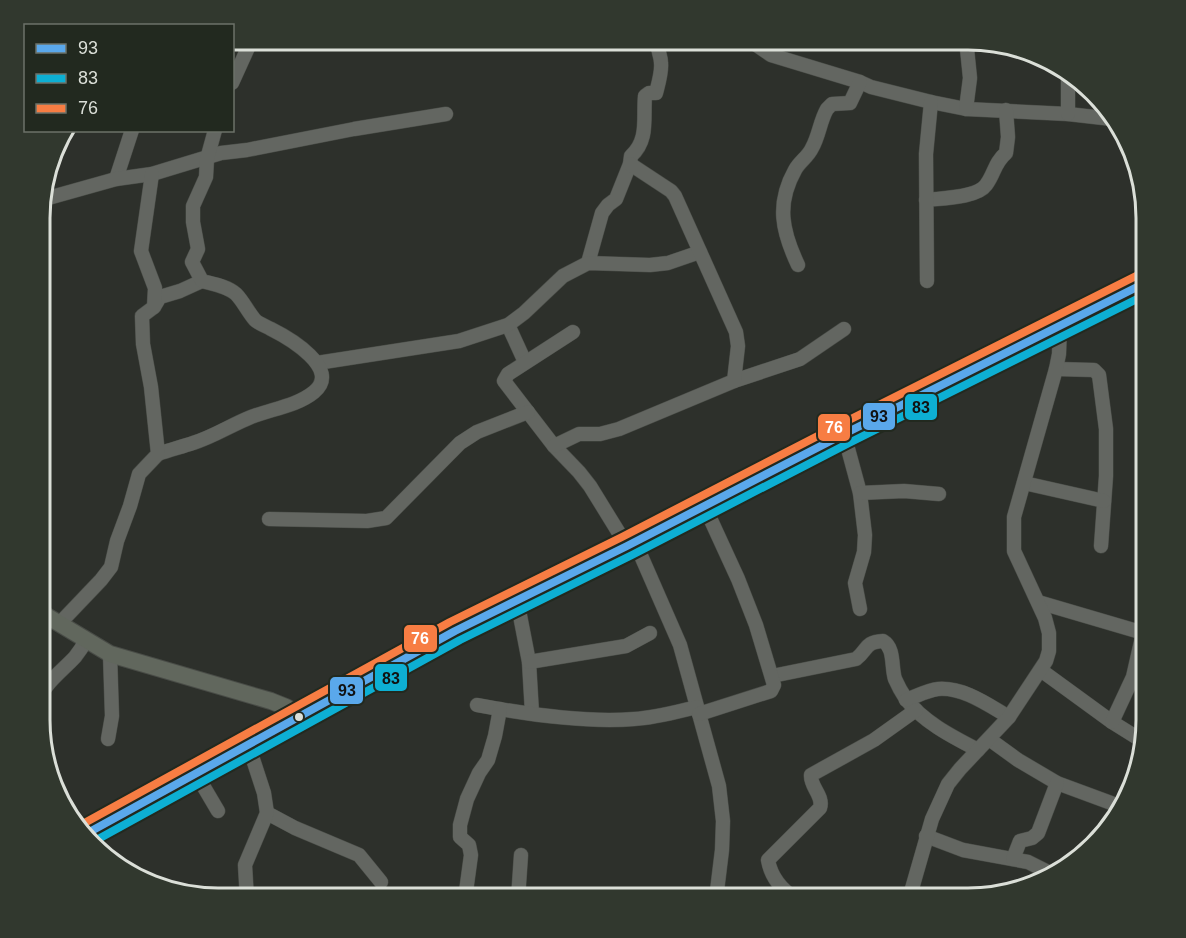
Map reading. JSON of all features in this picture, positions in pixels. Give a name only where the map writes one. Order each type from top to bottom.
[{"type":"main road","points":[[90,830],[367,678],[517,600],[1136,287]]},
{"type":"main road","points":[[50,618],[110,654],[271,701],[286,707],[299,717]]},
{"type":"street","points":[[234,79],[247,50]]},
{"type":"street","points":[[588,263],[603,213],[616,199],[631,156],[643,140],[645,96],[649,93],[656,93],[658,90],[657,81],[661,63],[657,50]]},
{"type":"street","points":[[764,50],[771,55],[871,87],[931,102],[966,109],[1104,118]]},
{"type":"street","points":[[966,109],[970,78],[967,50]]},
{"type":"street","points":[[798,265],[787,239],[782,202],[785,190],[800,161],[811,150],[827,109],[832,104],[850,103],[860,82]]},
{"type":"street","points":[[1068,83],[1068,114]]},
{"type":"street","points":[[927,281],[926,146],[931,102]]},
{"type":"street","points":[[926,200],[973,194],[986,186],[997,161],[1006,153],[1008,138],[1005,110]]},
{"type":"street","points":[[51,197],[116,179],[152,174],[221,153],[257,149],[343,131],[446,114]]},
{"type":"street","points":[[116,179],[131,132]]},
{"type":"street","points":[[202,281],[192,262],[198,249],[193,222],[193,206],[206,177],[207,159],[214,132]]},
{"type":"street","points":[[630,164],[671,191],[736,332],[738,346],[734,381]]},
{"type":"street","points":[[152,174],[141,251],[155,288],[154,307]]},
{"type":"street","points":[[318,363],[459,342],[508,324],[524,313],[563,276],[588,263],[641,265],[668,263],[700,252]]},
{"type":"street","points":[[60,623],[111,567],[139,474],[158,454],[194,443],[251,417],[299,401],[314,393],[320,385],[323,374],[318,363],[281,334],[256,321],[235,294],[219,285],[202,281],[159,297],[154,307],[142,315],[158,454]]},
{"type":"street","points":[[508,324],[525,362]]},
{"type":"street","points":[[912,888],[926,836],[948,784],[1009,717],[1042,671],[1046,661],[1049,642],[1045,618],[1014,551],[1014,517],[1056,369],[1059,354],[1059,325]]},
{"type":"street","points":[[554,446],[579,434],[600,434],[619,429],[734,381],[800,359],[844,329]]},
{"type":"street","points":[[573,332],[508,374],[504,381],[554,446],[590,486],[631,544],[677,635],[711,752],[721,801],[722,850],[717,888]]},
{"type":"street","points":[[1056,369],[1094,370],[1100,375],[1106,429],[1101,546]]},
{"type":"street","points":[[269,519],[367,521],[386,518],[460,443],[483,429],[528,412]]},
{"type":"street","points":[[844,434],[860,493],[865,539],[855,583],[860,609]]},
{"type":"street","points":[[1024,483],[1104,501]]},
{"type":"street","points":[[860,493],[904,491],[939,494]]},
{"type":"street","points":[[477,705],[593,719],[633,719],[698,711],[771,691],[774,685],[772,676],[756,625],[704,505]]},
{"type":"street","points":[[517,600],[529,662],[532,712]]},
{"type":"street","points":[[1038,602],[1136,630]]},
{"type":"street","points":[[529,662],[626,646],[650,633]]},
{"type":"street","points":[[50,683],[76,656],[86,640]]},
{"type":"street","points":[[772,676],[856,659],[862,655],[865,647],[883,641],[887,643],[890,650],[895,677],[911,705],[949,734],[978,750]]},
{"type":"street","points":[[108,739],[112,716],[110,654]]},
{"type":"street","points":[[1042,671],[1135,737]]},
{"type":"street","points":[[1112,722],[1136,685]]},
{"type":"street","points":[[781,888],[768,860],[820,808],[821,799],[810,779],[811,775],[874,740],[911,705],[935,690],[957,691],[971,696],[1009,717]]},
{"type":"street","points":[[466,888],[471,855],[469,845],[460,837],[460,825],[469,793],[488,760],[500,709]]},
{"type":"street","points":[[989,739],[1018,760],[1057,783],[1114,804]]},
{"type":"street","points":[[246,888],[245,866],[267,813],[264,793],[248,744]]},
{"type":"street","points":[[195,772],[218,811]]},
{"type":"street","points":[[1013,859],[1020,841],[1032,838],[1038,833],[1057,783]]},
{"type":"street","points":[[267,813],[358,855],[381,882]]},
{"type":"street","points":[[926,836],[963,850],[1028,862],[1044,870]]},
{"type":"street","points":[[519,888],[521,855]]},
{"type":"transit line","name":"76","points":[[84,823],[450,622],[1136,276]]},
{"type":"transit line","name":"93","points":[[91,831],[455,631],[1136,288]]},
{"type":"transit line","name":"83","points":[[99,839],[460,640],[1136,300]]}]
